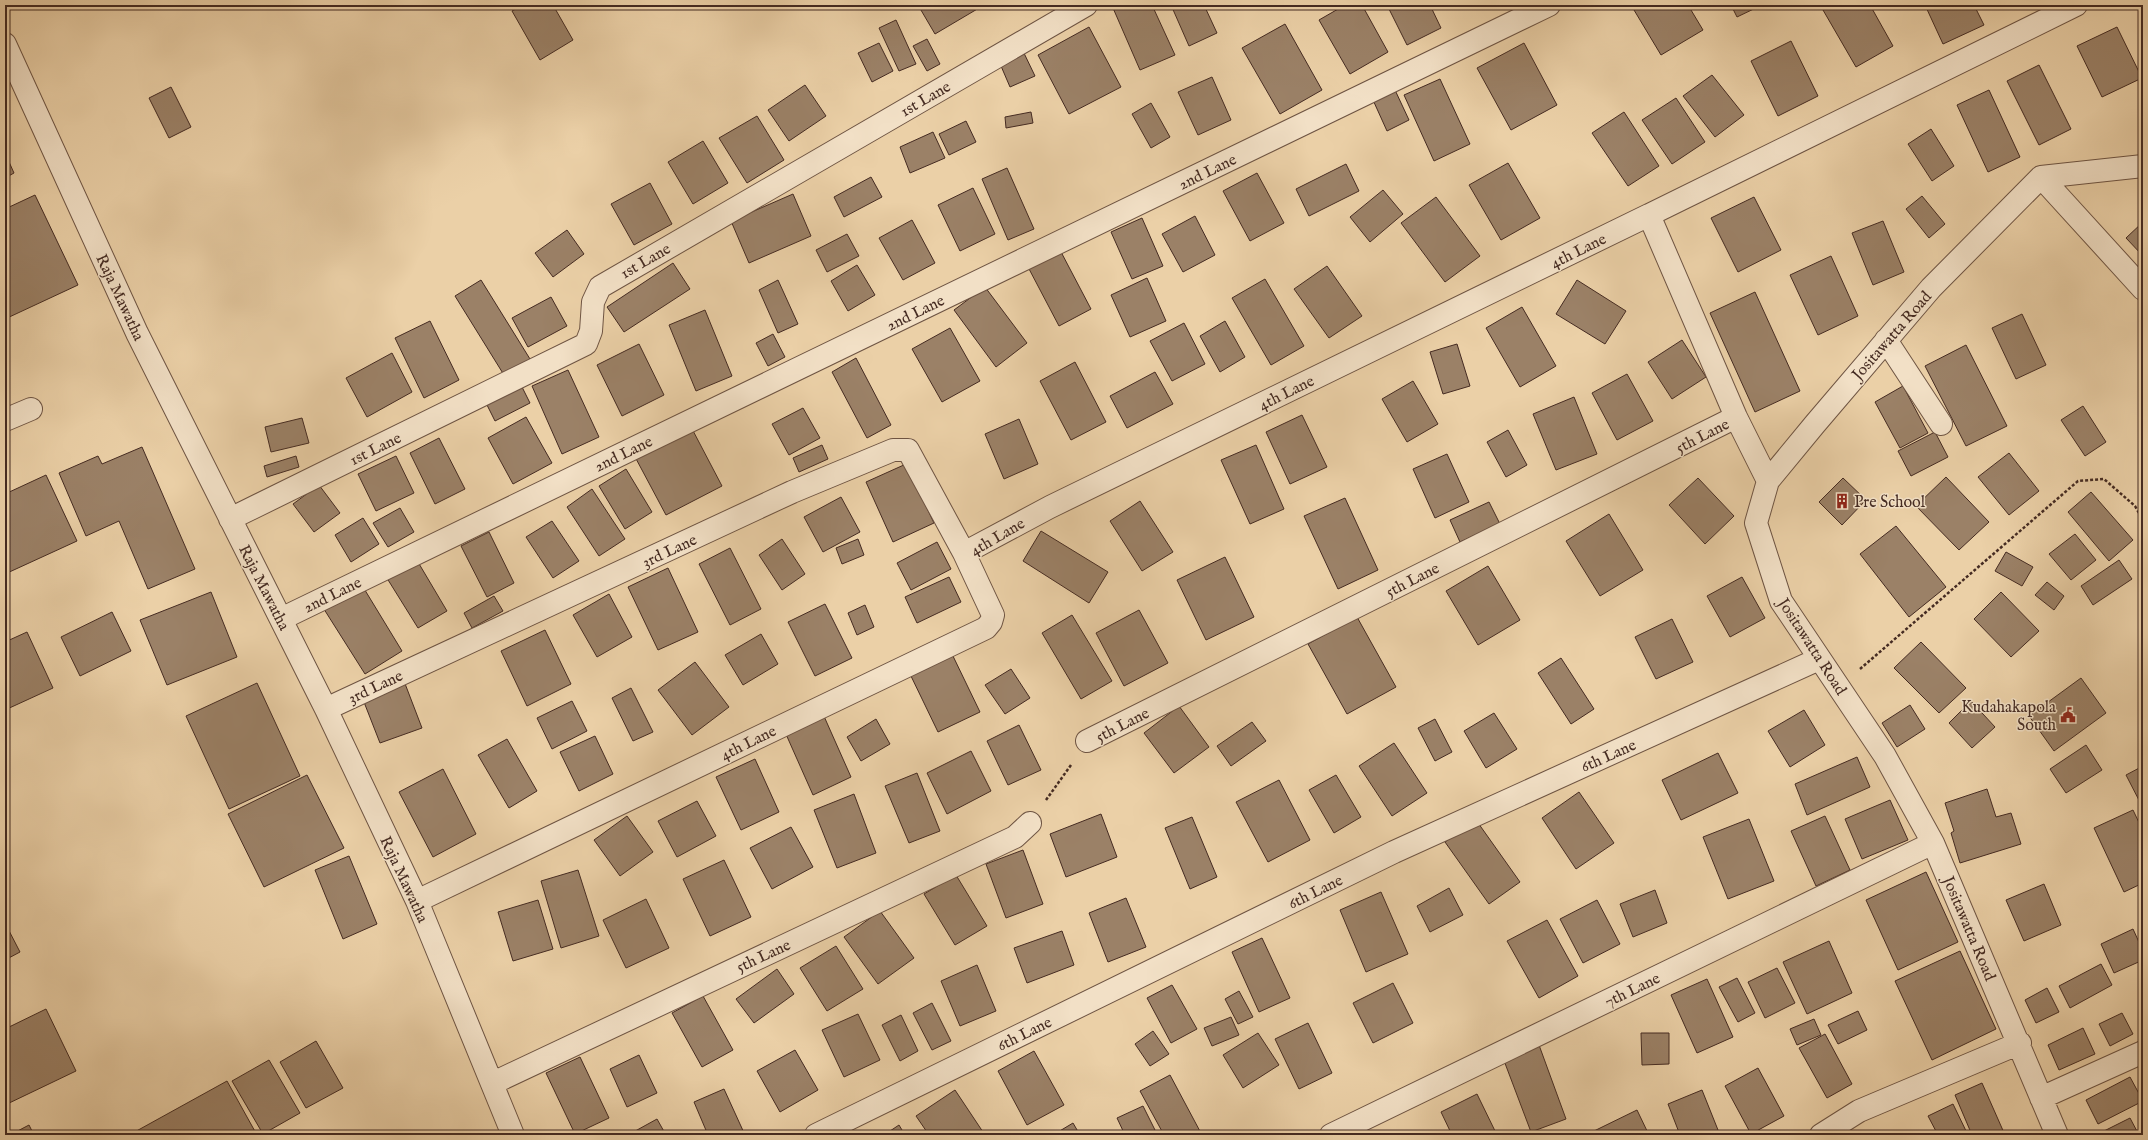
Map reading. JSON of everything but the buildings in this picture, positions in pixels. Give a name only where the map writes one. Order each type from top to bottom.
[{"type":"street","name":"1st Lane","points":[[230,519],[586,344],[591,331],[593,302],[600,287],[1086,5]]},
{"type":"street","name":"2nd Lane","points":[[281,619],[1549,5]]},
{"type":"street","name":"4th Lane","points":[[417,901],[986,628],[991,622],[993,615],[964,553],[1050,507],[2076,5]]},
{"type":"street","name":"Raja Mawatha","points":[[5,44],[137,333],[326,709],[417,901],[493,1083],[513,1135]]},
{"type":"street","points":[[2041,177],[2143,166]]},
{"type":"street","points":[[2041,177],[2143,289]]},
{"type":"street","name":"Jositawatta Road","points":[[2041,177],[1931,288],[1768,482],[1756,523],[1781,601],[1885,756],[1933,843],[2020,1043],[2057,1135]]},
{"type":"street","points":[[1649,215],[1736,417],[1768,482]]},
{"type":"street","points":[[1886,340],[1941,424]]},
{"type":"street","points":[[5,420],[31,409]]},
{"type":"street","name":"5th Lane","points":[[1087,741],[1736,417]]},
{"type":"street","name":"3rd Lane","points":[[326,709],[792,492],[893,450],[908,450],[964,553]]},
{"type":"street","name":"6th Lane","points":[[816,1135],[1394,852],[1819,659]]},
{"type":"street","name":"5th Lane","points":[[493,1083],[1015,837],[1030,823]]},
{"type":"street","name":"7th Lane","points":[[1331,1135],[1933,843]]},
{"type":"street","points":[[1820,1135],[1859,1111],[2020,1043]]},
{"type":"street","points":[[2041,1098],[2143,1052]]},
{"type":"path","points":[[1838,687],[2078,481],[2104,479],[2135,506],[2143,520]]},
{"type":"path","points":[[1030,823],[1087,741]]},
{"type":"place","name":"Pre School","points":[[1842,501]]},
{"type":"place","name":"Kudahakapola South","points":[[2068,715]]}]
